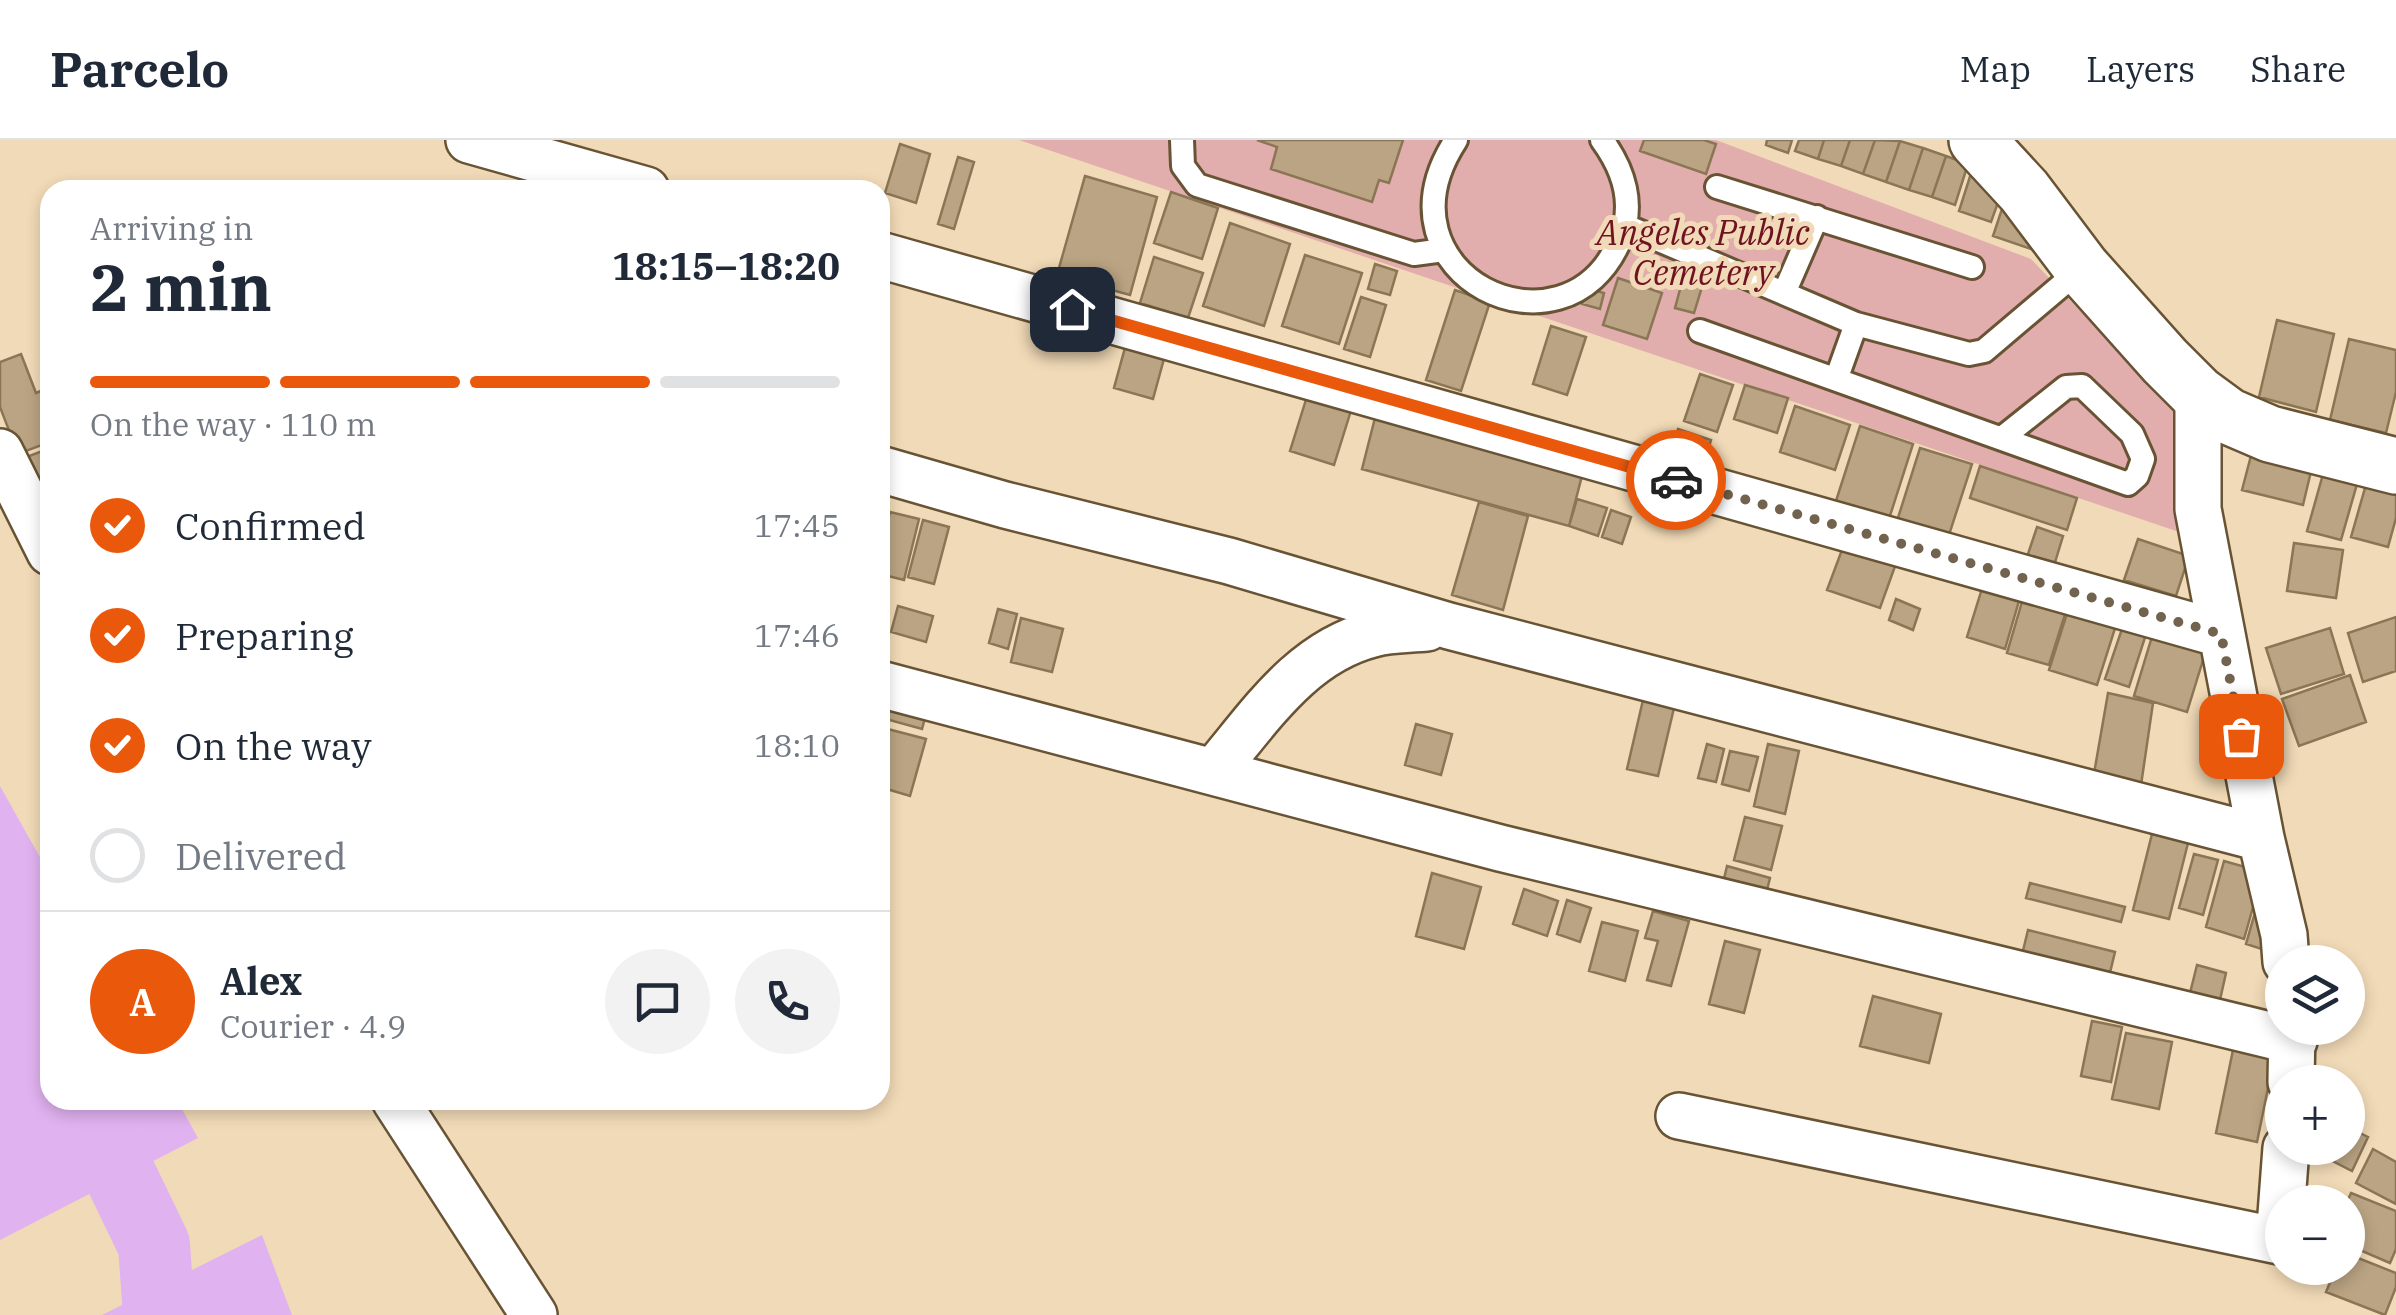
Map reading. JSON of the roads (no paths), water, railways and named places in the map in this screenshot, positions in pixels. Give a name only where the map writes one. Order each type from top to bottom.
[{"type":"street","points":[[469,140],[611,180]]},
{"type":"street","points":[[1977,140],[2024,191],[2082,268],[2198,394],[2228,416],[2270,434],[2396,466]]},
{"type":"street","points":[[890,258],[2221,634]]},
{"type":"street","points":[[2198,394],[2198,509],[2260,838],[2285,945]]},
{"type":"street","points":[[0,452],[40,532]]},
{"type":"street","points":[[890,471],[1005,505],[1229,561],[1449,626],[2260,838]]},
{"type":"street","points":[[1215,770],[1294,677],[1328,651],[1374,633],[1449,626]]},
{"type":"street","points":[[890,687],[1500,848],[2292,1050]]},
{"type":"street","points":[[401,1110],[534,1315]]},
{"type":"street","points":[[1679,1116],[2280,1241],[2285,1165]]},
{"type":"lane","points":[[1182,140],[1183,166],[1197,185],[1414,254],[1444,250]]},
{"type":"lane","points":[[1456,140],[1440,164],[1433,192],[1434,222],[1444,250],[1461,274],[1489,294],[1523,302],[1557,299],[1588,283],[1612,258],[1626,226],[1627,194],[1618,161],[1602,140]]},
{"type":"lane","points":[[1717,187],[1972,267]]},
{"type":"lane","points":[[1785,291],[1817,217]]},
{"type":"lane","points":[[1626,226],[1856,324],[1969,354],[1984,351],[2082,268]]},
{"type":"lane","points":[[1837,378],[1856,324]]},
{"type":"lane","points":[[1700,331],[2128,484],[2137,476],[2143,459],[2132,434],[2082,386],[2066,387],[2002,438]]},
{"type":"waterway","points":[[89,1110],[154,1245],[159,1315]]},
{"type":"park label","name":"Angeles Public Cemetery","points":[[1703,253]]}]
